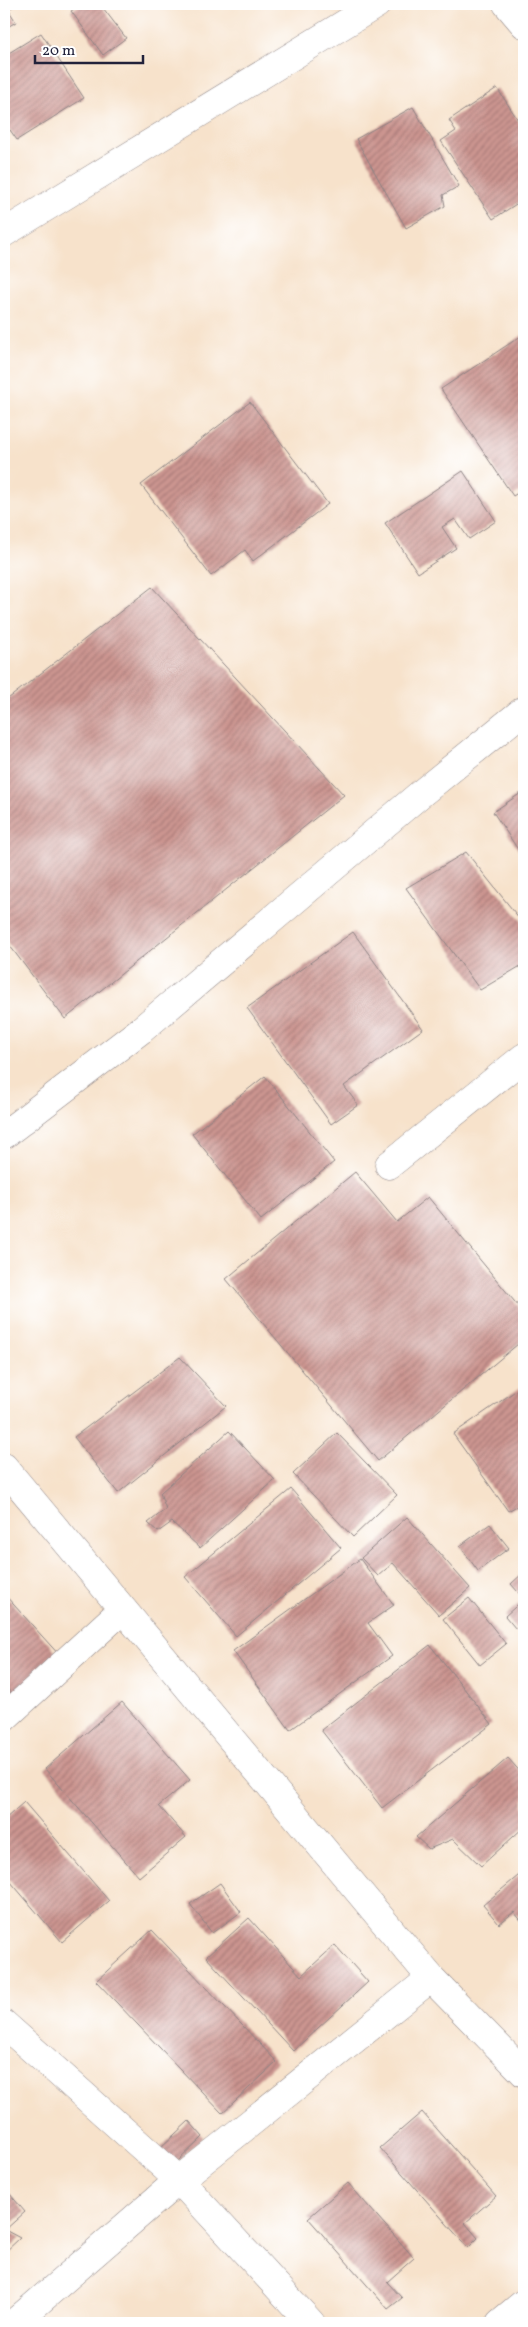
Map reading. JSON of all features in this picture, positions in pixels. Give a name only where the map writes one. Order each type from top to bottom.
[{"type":"street","points":[[4,233],[377,4]]},
{"type":"street","points":[[508,4],[524,24]]},
{"type":"street","points":[[4,1136],[141,1030],[418,796],[524,710]]},
{"type":"street","points":[[389,1165],[524,1057]]},
{"type":"street","points":[[4,1468],[430,1978],[524,2073]]},
{"type":"street","points":[[4,1718],[122,1610]]},
{"type":"street","points":[[14,2323],[179,2180],[430,1978]]},
{"type":"street","points":[[4,2024],[179,2180],[311,2323]]},
{"type":"street","points":[[500,2323],[524,2303]]},
{"type":"building","points":[[4,4],[18,4],[8,9],[16,22],[4,29]]},
{"type":"building","points":[[81,4],[100,4],[126,38],[103,55],[71,11]]},
{"type":"building","points":[[41,33],[84,98],[17,140],[10,130],[4,134],[4,56]]},
{"type":"building","points":[[497,88],[524,129],[524,199],[493,219],[441,141],[456,131],[449,120]]},
{"type":"building","points":[[413,107],[459,186],[443,195],[445,206],[406,228],[356,139]]},
{"type":"building","points":[[524,334],[524,489],[513,496],[441,389]]},
{"type":"building","points":[[250,402],[328,504],[253,561],[245,550],[211,576],[141,485]]},
{"type":"building","points":[[463,471],[496,521],[469,539],[455,519],[442,527],[456,548],[418,573],[385,523]]},
{"type":"building","points":[[152,587],[344,795],[65,1019],[4,938],[4,702]]},
{"type":"building","points":[[524,791],[524,851],[521,854],[493,812]]},
{"type":"building","points":[[466,852],[524,924],[524,964],[480,990],[406,888]]},
{"type":"building","points":[[353,932],[423,1029],[344,1086],[358,1105],[331,1124],[247,1008]]},
{"type":"building","points":[[265,1076],[334,1162],[261,1220],[192,1134]]},
{"type":"building","points":[[355,1172],[397,1222],[428,1197],[524,1313],[524,1339],[378,1461],[226,1279]]},
{"type":"building","points":[[180,1357],[226,1406],[118,1493],[74,1437]]},
{"type":"building","points":[[524,1385],[524,1502],[508,1511],[453,1434]]},
{"type":"building","points":[[229,1431],[275,1480],[200,1548],[172,1522],[158,1532],[148,1523],[166,1509],[160,1493]]},
{"type":"building","points":[[337,1433],[397,1495],[353,1537],[293,1474]]},
{"type":"building","points":[[291,1489],[341,1548],[236,1636],[185,1577]]},
{"type":"building","points":[[407,1517],[470,1588],[439,1615],[393,1563],[378,1576],[361,1558]]},
{"type":"building","points":[[490,1524],[509,1548],[478,1571],[460,1546]]},
{"type":"building","points":[[360,1559],[394,1605],[368,1623],[392,1656],[290,1730],[233,1651]]},
{"type":"building","points":[[524,1572],[524,1599],[511,1584]]},
{"type":"building","points":[[4,1594],[61,1657],[15,1697],[4,1685]]},
{"type":"building","points":[[469,1598],[506,1644],[480,1665],[443,1619]]},
{"type":"building","points":[[524,1599],[524,1621],[516,1629],[505,1616]]},
{"type":"building","points":[[430,1645],[492,1724],[382,1808],[321,1730]]},
{"type":"building","points":[[122,1702],[190,1780],[159,1806],[186,1837],[139,1877],[45,1769]]},
{"type":"building","points":[[508,1758],[524,1776],[524,1827],[481,1866],[453,1839],[429,1849],[416,1837]]},
{"type":"building","points":[[24,1802],[109,1901],[62,1942],[4,1874],[4,1820]]},
{"type":"building","points":[[524,1871],[524,1924],[514,1912],[499,1924],[483,1905]]},
{"type":"building","points":[[220,1883],[241,1912],[212,1933],[190,1904]]},
{"type":"building","points":[[249,1918],[301,1976],[335,1945],[368,1982],[293,2051],[206,1957]]},
{"type":"building","points":[[152,1930],[277,2062],[222,2113],[96,1981]]},
{"type":"building","points":[[422,2112],[496,2196],[465,2223],[478,2238],[468,2248],[380,2148]]},
{"type":"building","points":[[189,2121],[203,2137],[175,2164],[160,2148]]},
{"type":"building","points":[[348,2183],[414,2258],[387,2282],[402,2298],[388,2309],[308,2218]]},
{"type":"building","points":[[4,2187],[25,2212],[5,2230],[20,2238],[4,2253]]}]
